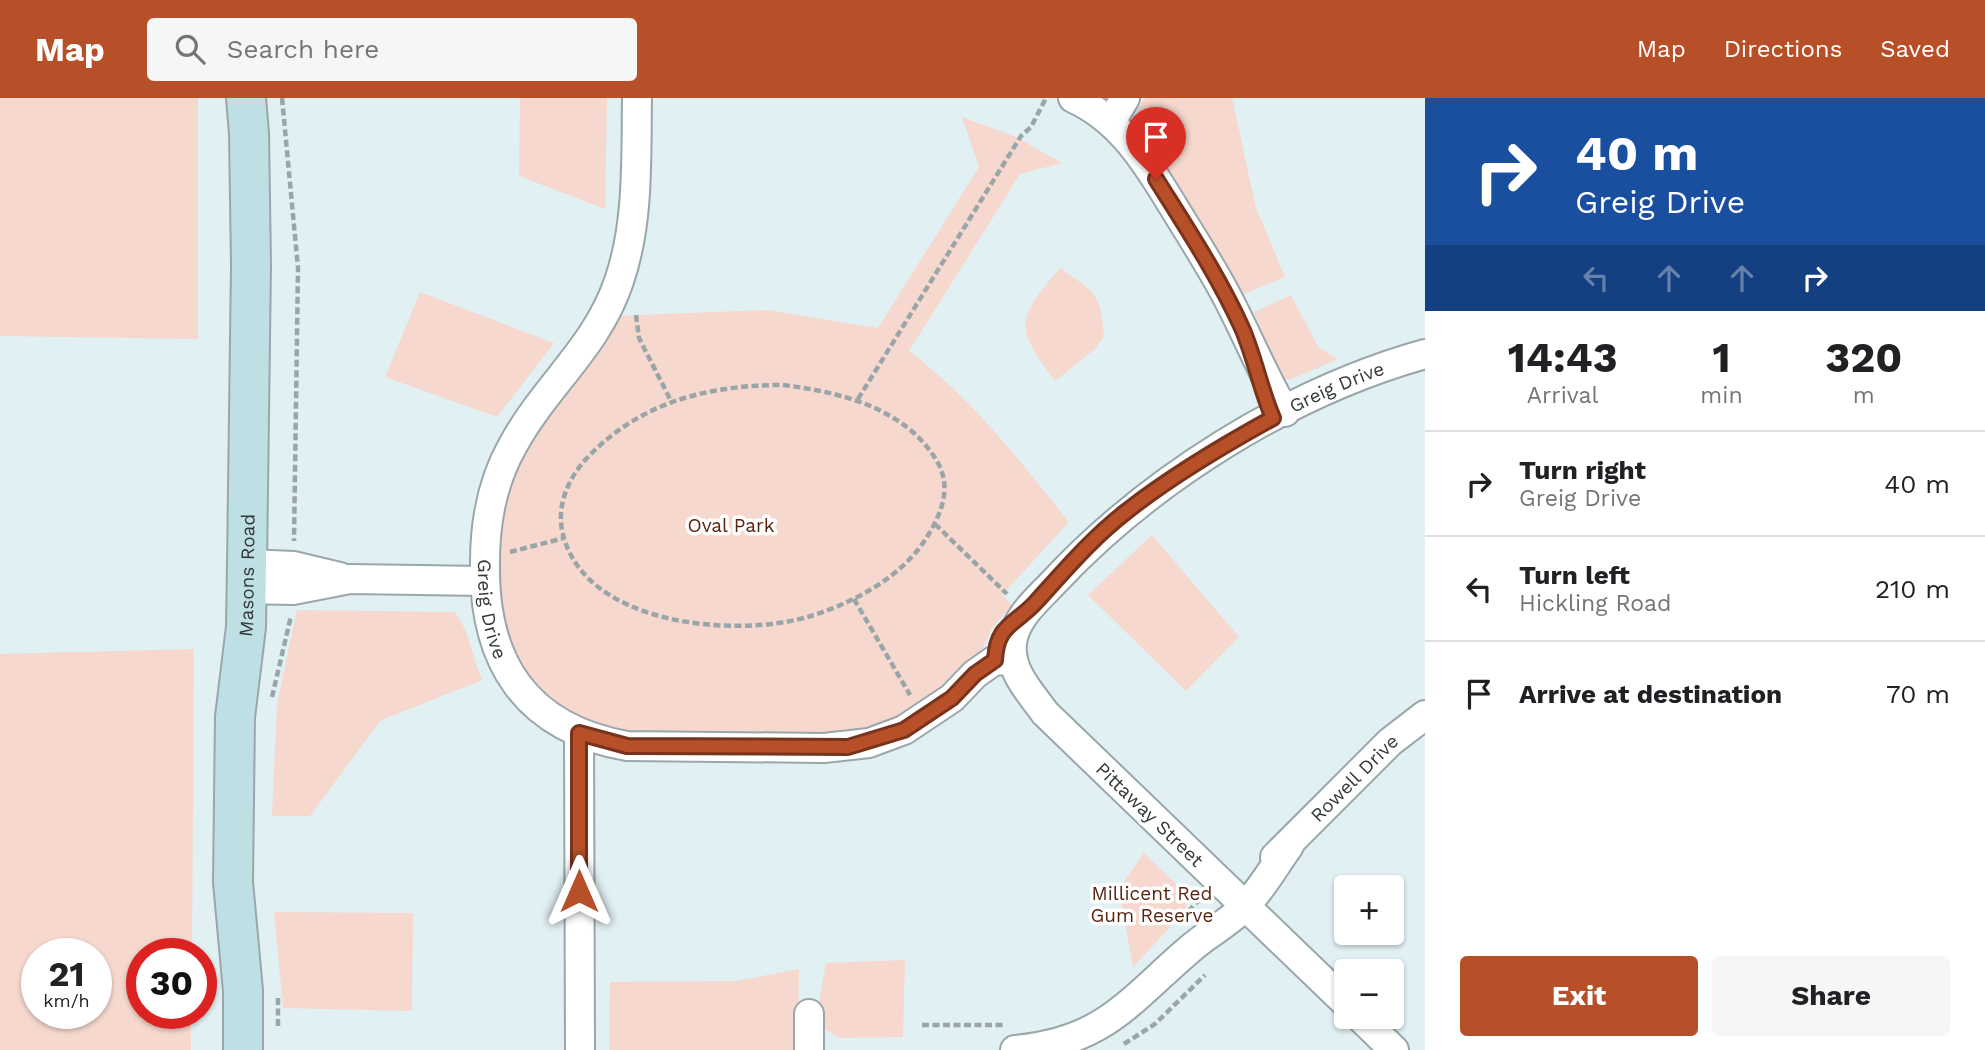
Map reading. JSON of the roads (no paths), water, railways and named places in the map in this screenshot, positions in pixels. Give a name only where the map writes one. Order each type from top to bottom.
[{"type":"street","name":"Masons Road","points":[[243,1050],[243,991],[233,882],[235,717],[242,672],[247,577],[251,251],[250,134],[246,98]]},
{"type":"street","name":"Greig Drive","points":[[638,98],[634,207],[629,247],[619,282],[588,343],[528,419],[512,446],[492,495],[485,552],[485,581],[491,632],[507,670],[533,703],[579,733],[627,746],[848,747],[889,737],[952,698],[975,674],[1003,666],[1015,628],[1026,612],[1089,545],[1126,512],[1219,448],[1279,415],[1364,375],[1425,354]]},
{"type":"street","points":[[1073,98],[1105,111],[1143,158],[1224,292],[1279,415]]},
{"type":"street","points":[[1105,111],[1125,98]]},
{"type":"street","points":[[247,577],[294,566],[350,579],[485,581]]},
{"type":"street","name":"Pittaway Street","points":[[1003,666],[1019,677],[1045,713],[1334,991]]},
{"type":"street","name":"Rowell Drive","points":[[1015,1050],[1066,1040],[1113,1018],[1137,1000],[1391,742],[1425,715]]},
{"type":"street","points":[[579,733],[580,1050]]},
{"type":"street","points":[[809,1014],[809,1050]]},
{"type":"street","points":[[1372,1029],[1394,1050]]},
{"type":"park label","name":"Oval Park","points":[[731,525]]},
{"type":"park label","name":"Millicent Red Gum Reserve","points":[[1152,904]]}]
